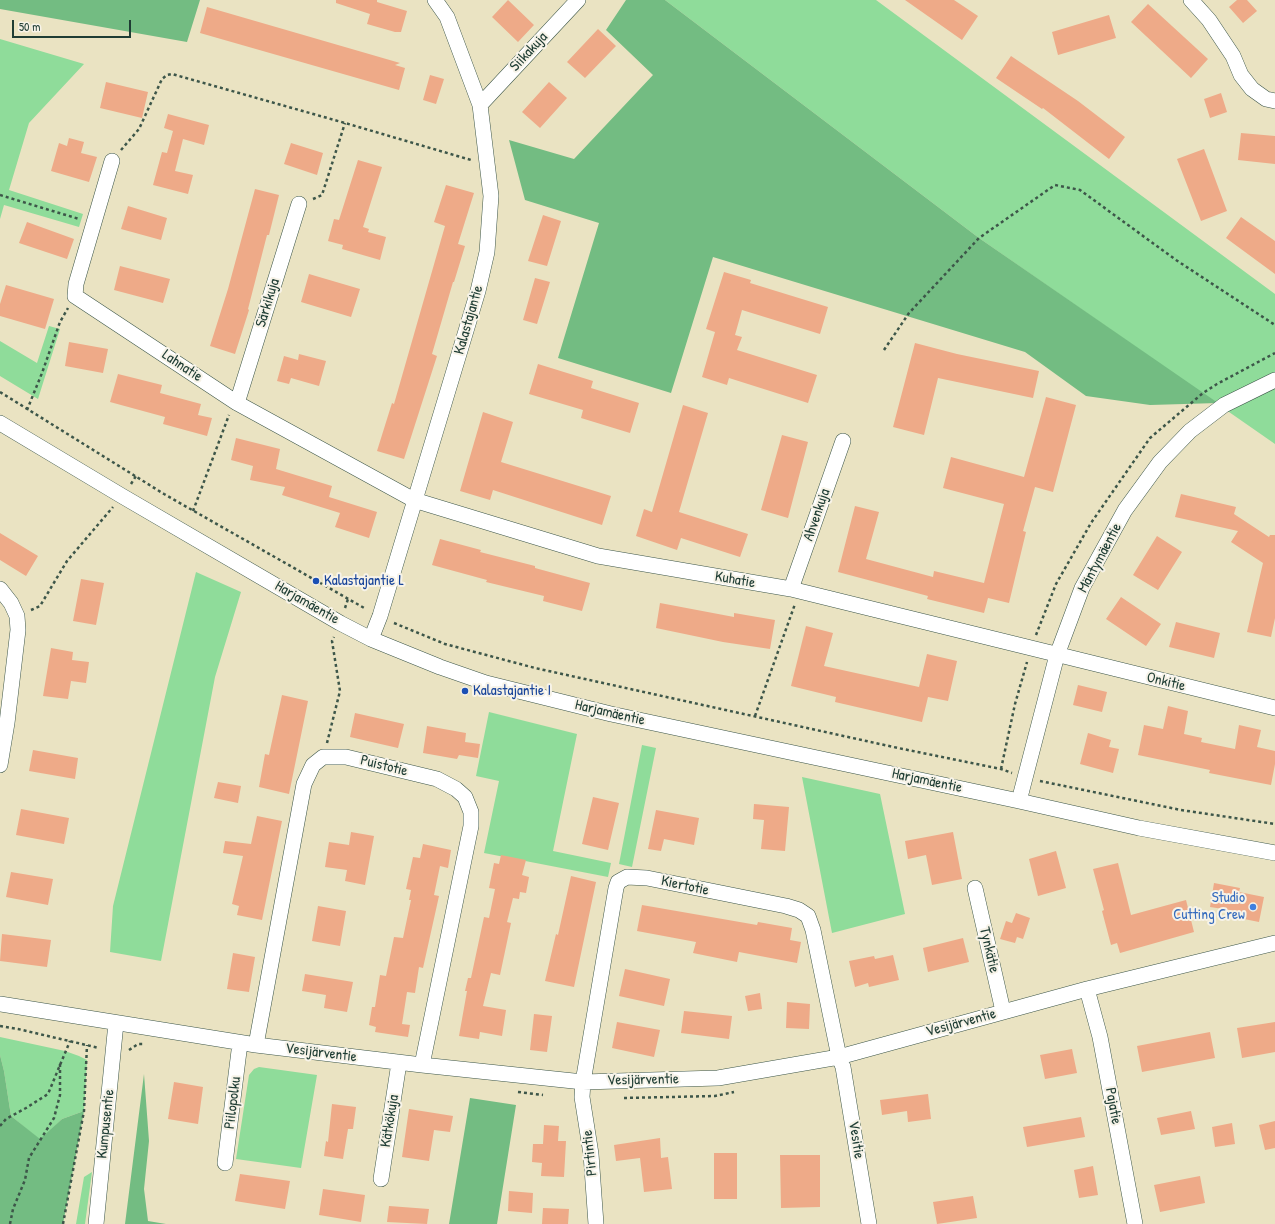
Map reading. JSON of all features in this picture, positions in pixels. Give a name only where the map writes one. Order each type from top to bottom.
[{"type":"street","name":"Kalastajantie","points":[[371,639],[380,616],[478,291],[487,252],[491,196],[480,105],[447,17],[436,0]]},
{"type":"street","name":"Siikakuja","points":[[480,105],[578,0]]},
{"type":"street","points":[[1191,0],[1209,20],[1233,56],[1241,75],[1252,89],[1266,99],[1275,101]]},
{"type":"street","points":[[75,296],[76,284],[112,161]]},
{"type":"street","name":"Särkikuja","points":[[237,403],[299,204]]},
{"type":"street","name":"Lahnatie","points":[[75,296],[237,403],[414,500]]},
{"type":"street","name":"Mäntymäentie","points":[[1019,801],[1057,655],[1082,588],[1125,510],[1160,462],[1190,430],[1224,405],[1275,380]]},
{"type":"street","name":"Harjamäentie","points":[[0,423],[340,623],[371,639],[440,667],[486,683],[611,714],[1139,828],[1275,853]]},
{"type":"street","name":"Ahvenkuja","points":[[791,589],[843,441]]},
{"type":"street","name":"Kuhatie","points":[[414,500],[598,556],[791,589],[1057,655]]},
{"type":"street","points":[[0,589],[11,603],[17,616],[18,630],[3,723],[0,765]]},
{"type":"street","name":"Onkitie","points":[[1057,655],[1275,708]]},
{"type":"street","points":[[256,1045],[304,784],[313,765],[323,757]]},
{"type":"street","name":"Puistotie","points":[[323,757],[346,757],[436,779],[456,789],[466,797],[471,812],[471,826],[422,1065]]},
{"type":"street","name":"Kiertotie","points":[[582,1082],[616,888],[618,882],[627,877],[646,878],[786,906],[799,910],[808,916],[813,930],[839,1057]]},
{"type":"street","name":"Tynkätie","points":[[975,888],[1003,1011]]},
{"type":"street","name":"Vesijärventie","points":[[0,1004],[240,1043],[422,1065],[582,1082],[718,1078],[839,1057],[1087,989],[1275,943]]},
{"type":"street","name":"Pajatie","points":[[1087,989],[1100,1037],[1135,1224]]},
{"type":"street","name":"Kumpusentie","points":[[96,1224],[116,1023]]},
{"type":"street","name":"Piilopolku","points":[[225,1163],[240,1043]]},
{"type":"street","name":"Vesitie","points":[[839,1057],[843,1067],[869,1224]]},
{"type":"street","name":"Kätkökuja","points":[[381,1179],[399,1062]]},
{"type":"street","name":"Pirtintie","points":[[582,1082],[582,1097],[591,1154],[596,1224]]},
{"type":"path","points":[[112,161],[139,129],[162,79],[167,75],[172,74],[487,165]]},
{"type":"path","points":[[299,204],[322,195],[345,123]]},
{"type":"path","points":[[884,350],[909,313],[979,238],[1055,185],[1080,190],[1176,260],[1275,325]]},
{"type":"path","points":[[0,195],[93,223]]},
{"type":"path","points":[[27,410],[60,322],[75,296]]},
{"type":"path","points":[[0,392],[193,511],[348,599],[380,616],[445,644],[535,668],[1001,769],[1025,778],[1181,810],[1275,824]]},
{"type":"path","points":[[193,511],[231,410],[237,403]]},
{"type":"path","points":[[17,616],[40,606],[68,561],[122,496],[136,476]]},
{"type":"path","points":[[755,716],[797,599],[791,589]]},
{"type":"path","points":[[323,757],[340,690],[332,641],[348,599]]},
{"type":"path","points":[[0,1026],[114,1051],[126,1052],[138,1044],[151,1044]]},
{"type":"path","points":[[0,1126],[6,1119],[48,1094],[70,1041]]},
{"type":"path","points":[[63,1224],[84,1111],[87,1044]]},
{"type":"path","points":[[10,1224],[13,1209],[25,1180],[29,1158],[54,1118],[60,1095],[60,1064]]},
{"type":"path","points":[[517,1092],[546,1095]]},
{"type":"path","points":[[619,1098],[715,1096],[737,1092]]},
{"type":"green space","points":[[0,0],[200,0],[187,42],[0,9]]},
{"type":"green space","points":[[626,0],[665,0],[979,238],[1218,403],[1150,405],[1086,396],[1025,352],[713,257],[671,393],[558,358],[599,223],[525,200],[509,140],[574,159],[653,75],[606,30]]},
{"type":"green space","points":[[665,0],[876,0],[1275,294],[1275,444],[979,238]]},
{"type":"green space","points":[[0,39],[84,64],[29,123],[9,190],[83,214],[79,227],[4,205],[0,219]]},
{"type":"green space","points":[[49,326],[60,329],[38,399],[0,376],[0,341],[37,363]]},
{"type":"green space","points":[[196,572],[241,592],[215,677],[161,961],[110,952],[113,906]]},
{"type":"green space","points":[[489,712],[577,734],[553,851],[611,863],[608,877],[484,853],[499,781],[476,776]]},
{"type":"green space","points":[[642,745],[656,748],[632,867],[619,864]]},
{"type":"green space","points":[[802,777],[880,794],[905,914],[832,933]]},
{"type":"green space","points":[[0,1037],[65,1051],[87,1060],[84,1111],[62,1119],[40,1140],[11,1116],[0,1055]]},
{"type":"green space","points":[[0,1055],[11,1116],[40,1139],[62,1119],[84,1111],[63,1224],[0,1224]]},
{"type":"green space","points":[[259,1067],[317,1075],[301,1168],[236,1159],[249,1075],[254,1069]]},
{"type":"green space","points":[[144,1074],[149,1141],[144,1189],[148,1221],[166,1224],[125,1224]]},
{"type":"green space","points":[[470,1098],[516,1105],[497,1224],[449,1224]]},
{"type":"green space","points":[[92,1172],[85,1224],[76,1224],[84,1177]]},
{"type":"building","points":[[336,0],[377,0],[377,2],[407,11],[401,32],[395,32],[367,24],[370,14],[336,3]]},
{"type":"building","points":[[508,0],[534,25],[518,42],[492,17]]},
{"type":"building","points":[[905,0],[954,0],[978,16],[962,40]]},
{"type":"building","points":[[1237,0],[1247,0],[1257,11],[1243,23],[1229,7]]},
{"type":"building","points":[[1148,4],[1208,59],[1191,78],[1131,22]]},
{"type":"building","points":[[207,7],[400,63],[395,65],[405,68],[399,90],[200,33]]},
{"type":"building","points":[[1109,15],[1116,38],[1058,55],[1052,32]]},
{"type":"building","points":[[598,29],[616,46],[585,78],[567,62]]},
{"type":"building","points":[[1011,56],[1078,101],[1125,137],[1109,159],[1043,108],[1042,109],[996,78]]},
{"type":"building","points":[[430,75],[444,79],[436,104],[423,100]]},
{"type":"building","points":[[106,82],[148,92],[142,118],[100,108]]},
{"type":"building","points":[[549,82],[567,98],[540,128],[522,112]]},
{"type":"building","points":[[1221,93],[1227,112],[1210,118],[1204,99]]},
{"type":"building","points":[[168,114],[209,125],[204,145],[183,139],[175,171],[193,175],[188,194],[153,185],[162,152],[167,153],[173,131],[164,128]]},
{"type":"building","points":[[1241,133],[1275,136],[1275,164],[1238,160]]},
{"type":"building","points":[[69,138],[84,142],[81,153],[97,157],[89,182],[51,171],[59,143],[67,146]]},
{"type":"building","points":[[291,143],[323,153],[317,175],[284,164]]},
{"type":"building","points":[[1204,149],[1227,211],[1201,221],[1177,159]]},
{"type":"building","points":[[358,160],[382,167],[363,227],[369,229],[368,232],[386,237],[380,260],[342,249],[343,245],[328,241],[334,219],[339,220]]},
{"type":"building","points":[[446,185],[474,193],[458,244],[465,246],[432,354],[437,356],[404,459],[377,451],[392,403],[394,404],[445,226],[434,222]]},
{"type":"building","points":[[255,189],[279,195],[269,235],[267,235],[248,309],[249,310],[235,354],[210,346],[228,289]]},
{"type":"building","points":[[128,206],[167,218],[161,240],[121,229]]},
{"type":"building","points":[[543,215],[561,221],[547,266],[528,261]]},
{"type":"building","points":[[1241,217],[1275,241],[1275,274],[1226,238]]},
{"type":"building","points":[[27,222],[74,239],[67,259],[19,243]]},
{"type":"building","points":[[120,266],[170,279],[163,303],[114,290]]},
{"type":"building","points":[[724,272],[751,280],[750,283],[828,307],[820,334],[742,310],[735,335],[742,337],[737,350],[817,375],[808,403],[729,378],[727,385],[702,377],[715,332],[706,329]]},
{"type":"building","points":[[309,274],[360,289],[351,317],[301,302]]},
{"type":"building","points":[[535,278],[550,282],[537,324],[523,320]]},
{"type":"building","points":[[6,285],[54,299],[45,329],[0,316],[0,304]]},
{"type":"building","points":[[69,342],[108,349],[103,373],[65,366]]},
{"type":"building","points":[[915,343],[957,354],[1039,371],[1033,398],[938,378],[924,435],[893,427]]},
{"type":"building","points":[[299,354],[326,361],[319,386],[291,378],[289,384],[277,381],[284,356],[298,360]]},
{"type":"building","points":[[538,364],[593,381],[591,388],[639,403],[630,433],[581,418],[583,410],[529,394]]},
{"type":"building","points":[[118,374],[162,385],[160,393],[201,404],[198,415],[212,418],[207,436],[163,424],[165,417],[110,402]]},
{"type":"building","points":[[1046,397],[1076,405],[1053,492],[1035,487],[1023,531],[1026,532],[1009,603],[988,598],[984,613],[927,599],[928,596],[838,572],[855,506],[879,512],[866,559],[933,577],[934,571],[984,583],[1004,504],[943,488],[951,457],[1024,477]]},
{"type":"building","points":[[683,405],[708,413],[679,512],[748,534],[740,557],[681,538],[677,550],[636,536],[644,509],[652,512]]},
{"type":"building","points":[[483,412],[513,422],[501,462],[611,496],[602,525],[493,490],[490,500],[460,491]]},
{"type":"building","points":[[782,435],[808,442],[788,518],[761,510]]},
{"type":"building","points":[[236,438],[280,449],[276,469],[332,486],[329,497],[377,512],[369,538],[335,527],[340,513],[282,495],[285,487],[250,480],[253,466],[231,460]]},
{"type":"building","points":[[1181,494],[1236,507],[1234,514],[1269,537],[1270,535],[1275,535],[1275,618],[1271,637],[1247,632],[1263,563],[1231,542],[1238,531],[1175,517]]},
{"type":"building","points":[[0,533],[38,556],[26,576],[0,560]]},
{"type":"building","points":[[1157,536],[1182,552],[1158,590],[1133,575]]},
{"type":"building","points":[[440,539],[481,550],[480,552],[535,566],[535,568],[590,583],[582,611],[543,601],[544,596],[486,582],[487,580],[432,565]]},
{"type":"building","points":[[81,579],[104,583],[96,625],[73,621]]},
{"type":"building","points":[[1121,597],[1161,624],[1146,646],[1106,619]]},
{"type":"building","points":[[660,603],[734,617],[734,613],[775,620],[770,649],[723,642],[656,628]]},
{"type":"building","points":[[1176,622],[1220,633],[1214,658],[1169,647]]},
{"type":"building","points":[[806,626],[833,633],[824,666],[919,687],[927,654],[957,661],[948,701],[928,697],[922,722],[835,702],[836,697],[791,686]]},
{"type":"building","points":[[51,648],[73,652],[72,660],[89,662],[86,683],[71,681],[68,699],[43,696]]},
{"type":"building","points":[[1078,685],[1107,692],[1102,712],[1073,705]]},
{"type":"building","points":[[282,695],[308,701],[289,794],[259,787],[265,754],[269,755]]},
{"type":"building","points":[[1168,706],[1188,711],[1184,734],[1202,738],[1201,742],[1235,749],[1239,725],[1261,730],[1257,747],[1275,751],[1275,764],[1271,785],[1209,773],[1210,770],[1138,755],[1144,725],[1163,729]]},
{"type":"building","points":[[355,713],[404,724],[398,748],[350,737]]},
{"type":"building","points":[[427,726],[466,733],[465,742],[480,744],[478,758],[459,755],[457,759],[423,753]]},
{"type":"building","points":[[1088,733],[1111,740],[1109,747],[1119,749],[1113,773],[1080,764]]},
{"type":"building","points":[[33,750],[78,758],[75,779],[29,771]]},
{"type":"building","points":[[218,782],[241,786],[238,803],[214,798]]},
{"type":"building","points":[[593,797],[619,803],[608,850],[582,844]]},
{"type":"building","points":[[754,804],[789,807],[785,851],[761,849],[764,820],[753,819]]},
{"type":"building","points":[[21,809],[69,818],[64,844],[16,835]]},
{"type":"building","points":[[656,810],[699,818],[694,845],[664,839],[661,851],[648,849]]},
{"type":"building","points":[[257,816],[282,821],[262,920],[237,915],[239,906],[232,904],[243,856],[223,853],[225,841],[251,844]]},
{"type":"building","points":[[351,832],[374,836],[365,885],[345,881],[347,870],[325,867],[329,842],[349,845]]},
{"type":"building","points":[[953,832],[962,879],[932,885],[926,855],[908,859],[905,841]]},
{"type":"building","points":[[423,844],[451,850],[448,868],[440,866],[434,895],[439,896],[423,968],[419,967],[415,993],[407,992],[402,1024],[410,1025],[408,1037],[375,1032],[376,1027],[369,1025],[372,1007],[375,1007],[380,975],[386,976],[394,937],[403,938],[411,900],[409,900],[411,890],[406,889],[413,857],[420,858]]},
{"type":"building","points":[[1056,851],[1066,888],[1038,896],[1029,859]]},
{"type":"building","points":[[501,855],[526,860],[522,875],[529,877],[526,893],[520,892],[519,899],[513,898],[507,922],[511,923],[500,975],[491,973],[483,1006],[506,1010],[502,1036],[480,1032],[479,1039],[459,1036],[468,978],[471,978],[484,917],[489,918],[495,889],[489,888],[494,863],[499,864]]},
{"type":"building","points":[[1118,863],[1131,915],[1186,900],[1194,932],[1120,953],[1117,943],[1111,945],[1102,911],[1104,910],[1093,869]]},
{"type":"building","points":[[11,872],[53,879],[48,905],[6,897]]},
{"type":"building","points":[[571,876],[596,882],[574,987],[545,981],[556,934],[558,935]]},
{"type":"building","points":[[1214,883],[1240,888],[1239,892],[1264,897],[1259,922],[1229,916],[1230,910],[1210,907]]},
{"type":"building","points":[[642,905],[757,925],[758,922],[792,928],[790,940],[801,942],[797,963],[739,952],[737,962],[693,953],[696,942],[637,931]]},
{"type":"building","points":[[318,906],[346,911],[340,946],[312,941]]},
{"type":"building","points":[[1016,913],[1030,918],[1023,939],[1017,937],[1015,943],[1000,939],[1006,921],[1012,923]]},
{"type":"building","points":[[2,934],[51,940],[47,967],[0,961]]},
{"type":"building","points":[[963,938],[969,962],[928,972],[923,948]]},
{"type":"building","points":[[233,953],[255,957],[249,992],[227,989]]},
{"type":"building","points":[[893,955],[899,980],[869,987],[868,983],[855,987],[849,961],[874,956],[875,959]]},
{"type":"building","points":[[625,969],[670,979],[664,1006],[619,996]]},
{"type":"building","points":[[305,974],[353,982],[347,1012],[324,1008],[326,995],[302,991]]},
{"type":"building","points":[[760,993],[762,1009],[748,1011],[745,996]]},
{"type":"building","points":[[787,1002],[810,1004],[809,1029],[786,1028]]},
{"type":"building","points":[[684,1011],[732,1016],[729,1039],[681,1033]]},
{"type":"building","points":[[534,1014],[552,1016],[547,1052],[530,1050]]},
{"type":"building","points":[[617,1022],[660,1030],[654,1057],[612,1048]]},
{"type":"building","points":[[1275,1022],[1275,1052],[1242,1058],[1237,1028]]},
{"type":"building","points":[[1210,1032],[1215,1058],[1142,1072],[1137,1046]]},
{"type":"building","points":[[1072,1049],[1077,1073],[1045,1079],[1040,1055]]},
{"type":"building","points":[[174,1082],[203,1087],[198,1124],[168,1119]]},
{"type":"building","points":[[928,1094],[931,1119],[908,1122],[907,1111],[882,1115],[880,1100]]},
{"type":"building","points":[[332,1104],[356,1107],[353,1129],[348,1129],[343,1159],[324,1156],[326,1141],[328,1142]]},
{"type":"building","points":[[409,1109],[453,1116],[450,1132],[434,1130],[429,1161],[402,1157]]},
{"type":"building","points":[[1191,1111],[1195,1129],[1161,1135],[1157,1118]]},
{"type":"building","points":[[1081,1117],[1085,1137],[1027,1147],[1023,1127]]},
{"type":"building","points":[[1275,1121],[1275,1148],[1265,1150],[1259,1125]]},
{"type":"building","points":[[1232,1123],[1235,1144],[1215,1147],[1212,1127]]},
{"type":"building","points":[[544,1125],[559,1126],[558,1141],[566,1141],[564,1177],[541,1176],[542,1163],[532,1162],[533,1144],[543,1144]]},
{"type":"building","points":[[660,1138],[661,1158],[668,1157],[672,1189],[644,1192],[640,1158],[616,1161],[614,1145]]},
{"type":"building","points":[[714,1153],[737,1153],[737,1199],[714,1199]]},
{"type":"building","points":[[780,1155],[820,1155],[820,1207],[781,1208]]},
{"type":"building","points":[[1093,1166],[1098,1195],[1079,1198],[1074,1170]]},
{"type":"building","points":[[240,1174],[290,1181],[285,1209],[235,1201]]},
{"type":"building","points":[[1200,1176],[1205,1203],[1160,1212],[1154,1185]]},
{"type":"building","points":[[323,1189],[365,1195],[361,1222],[319,1215]]},
{"type":"building","points":[[509,1191],[533,1193],[532,1213],[508,1211]]},
{"type":"building","points":[[973,1196],[977,1218],[937,1224],[933,1202]]},
{"type":"building","points":[[389,1206],[429,1209],[427,1224],[387,1222]]},
{"type":"building","points":[[543,1208],[569,1209],[568,1224],[542,1224]]},
{"type":"place","name":"Kalastajantie L","points":[[316,581]]},
{"type":"place","name":"Kalastajantie I","points":[[465,691]]},
{"type":"place","name":"Studio Cutting Crew","points":[[1253,907]]}]
